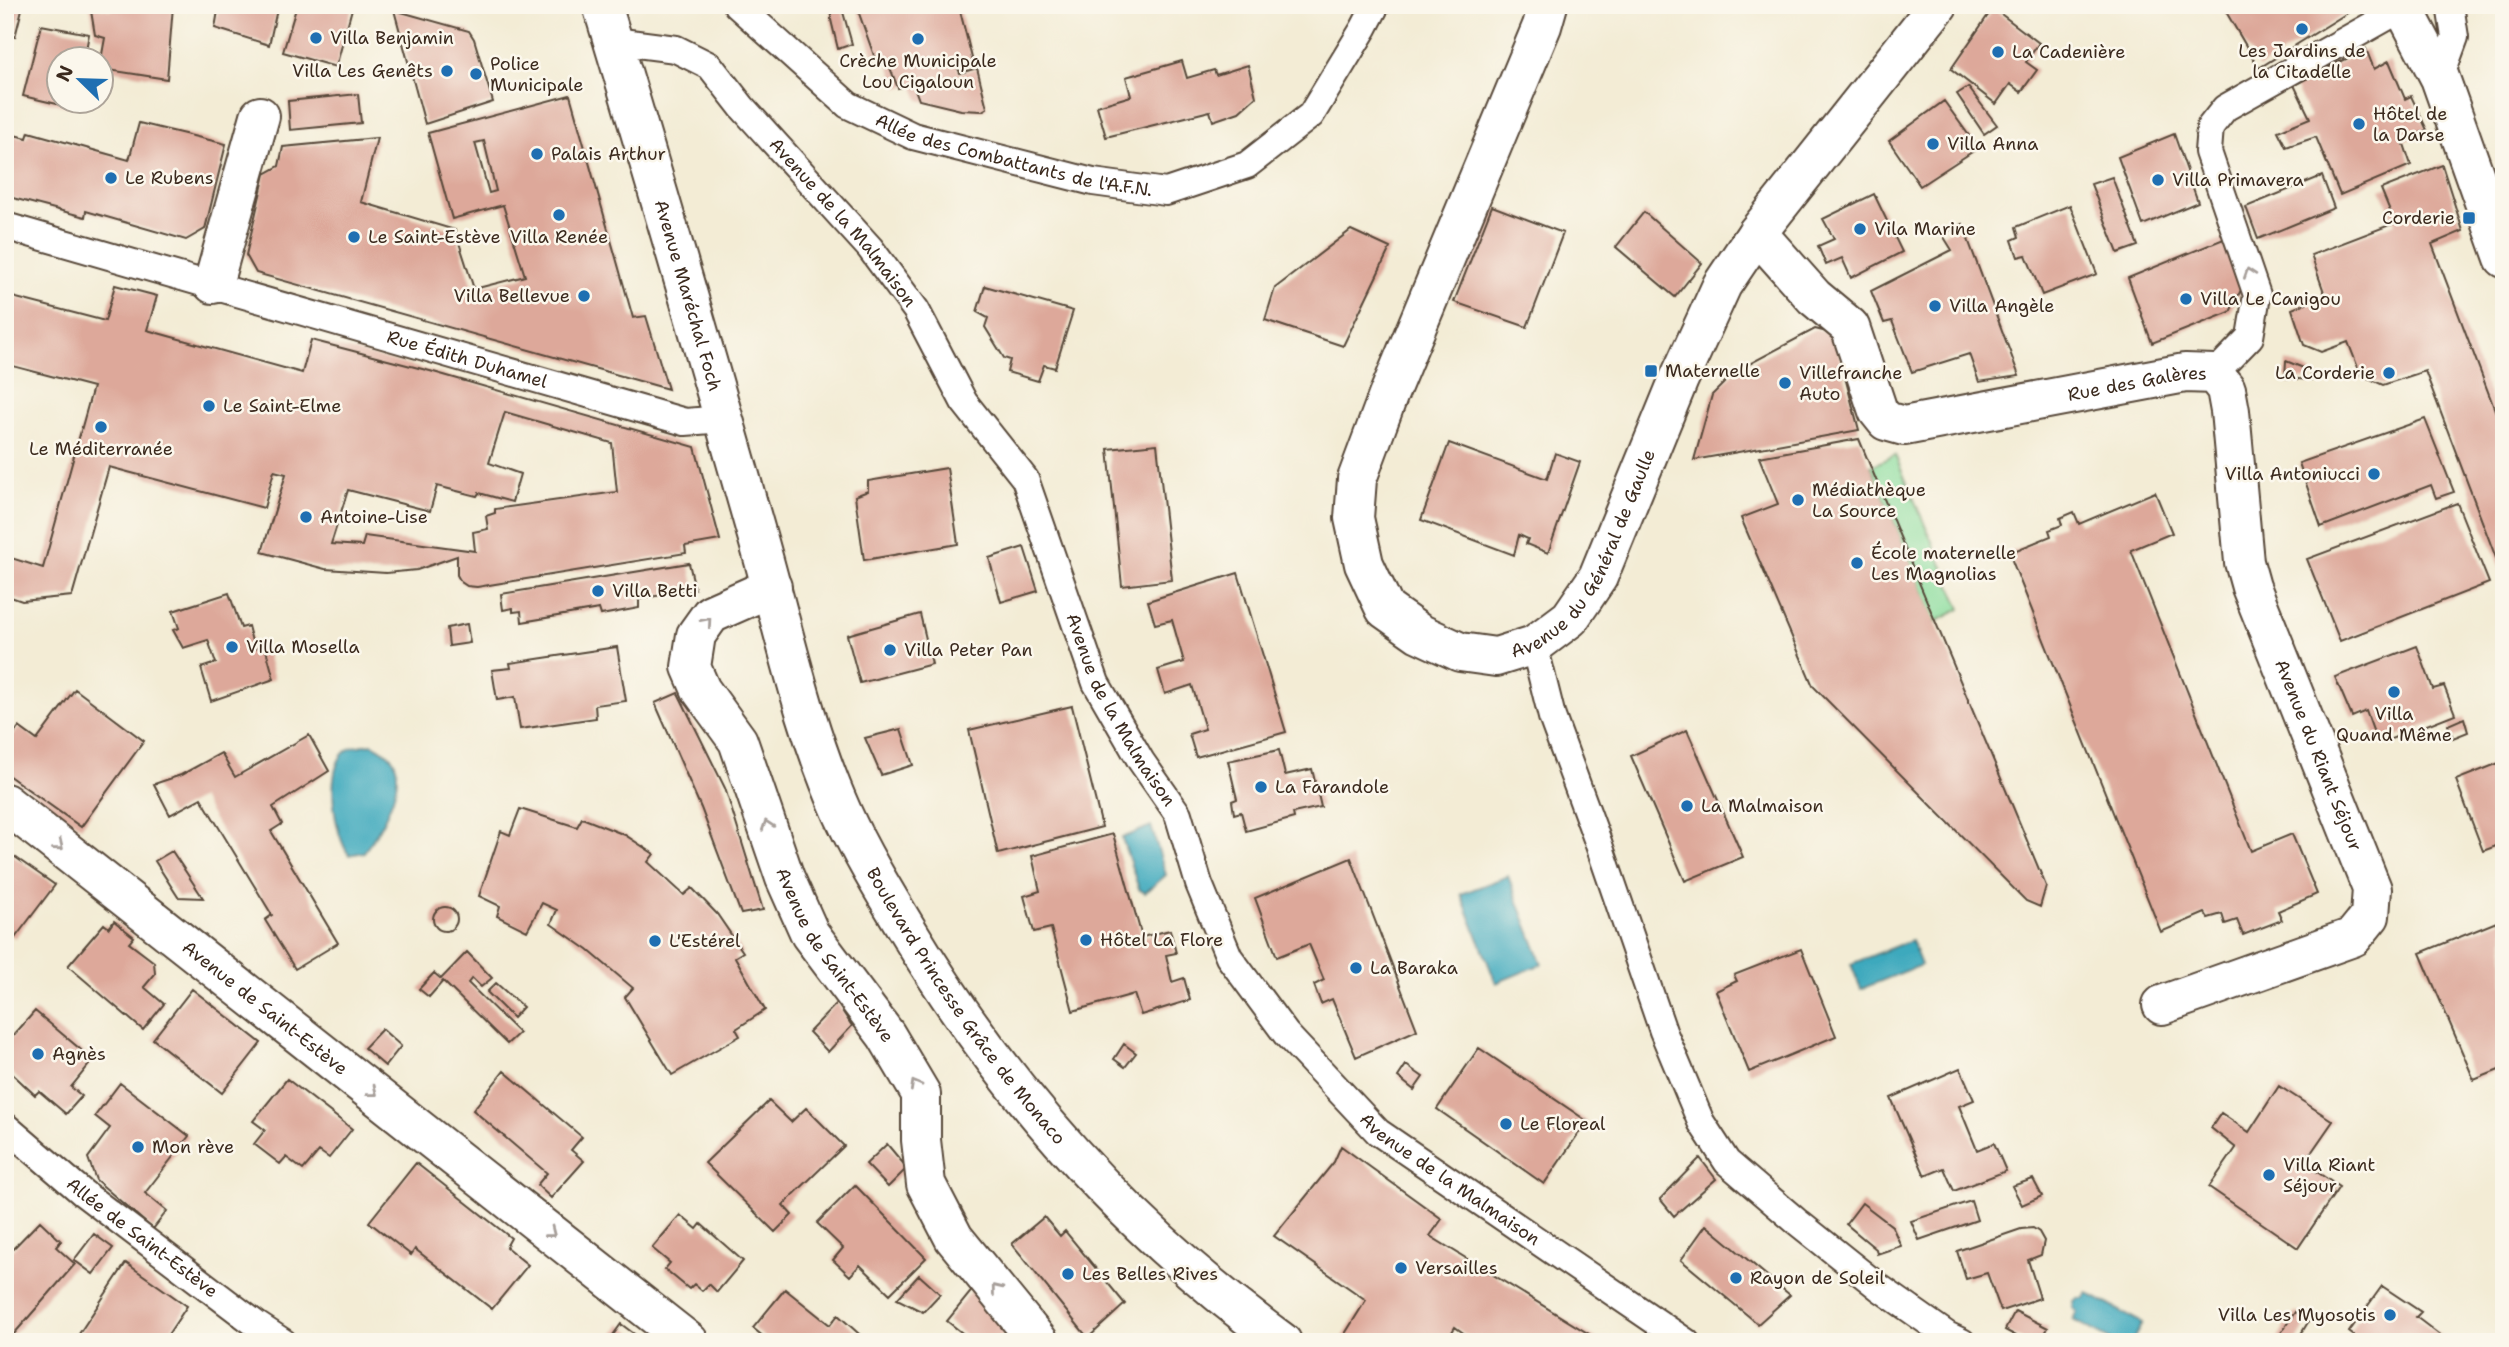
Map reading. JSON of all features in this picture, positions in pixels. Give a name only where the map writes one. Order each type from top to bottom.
[{"type":"street","name":"Avenue Maréchal Foch","points":[[602,5],[772,587]]},
{"type":"street","name":"Avenue du Général de Gaulle","points":[[1548,5],[1542,26],[1388,396],[1357,479],[1354,518],[1364,564],[1385,609],[1419,633],[1460,652],[1496,657],[1534,645],[1570,618],[1598,577],[1700,330],[1722,285],[1757,233],[1938,5]]},
{"type":"street","points":[[2402,7],[2440,78],[2504,258]]},
{"type":"street","points":[[214,284],[260,116]]},
{"type":"street","name":"Rue des Galères","points":[[1757,233],[1814,297],[1850,327],[1878,411],[1886,421],[1904,426],[2185,373],[2214,374]]},
{"type":"street","name":"Avenue du Riant Séjour","points":[[2162,1005],[2353,937],[2370,916],[2372,889],[2251,587],[2244,562],[2230,411],[2226,389],[2214,374]]},
{"type":"street","name":"Avenue de Saint-Estève","points":[[772,587],[711,614],[696,635],[691,667],[701,690],[738,741],[785,877],[810,934],[886,1035],[921,1094],[921,1140],[926,1184],[954,1238],[1039,1342]]},
{"type":"street","name":"Boulevard Princesse Grâce de Monaco","points":[[772,587],[811,731],[842,812],[883,890],[930,968],[979,1039],[1087,1172],[1185,1267],[1282,1342]]},
{"type":"street","name":"Avenue de Saint-Estève","points":[[5,803],[689,1342]]},
{"type":"lane","name":"Allée des Combattants de l'A.F.N.","points":[[737,5],[848,105],[913,136],[1093,182],[1166,192],[1247,165],[1311,115],[1376,5]]},
{"type":"lane","points":[[2440,78],[2455,37],[2450,5]]},
{"type":"lane","name":"Rue des Galères","points":[[2214,374],[2249,337],[2257,295],[2208,152],[2210,127],[2225,108],[2402,7]]},
{"type":"lane","name":"Avenue de la Malmaison","points":[[614,41],[676,50],[710,66],[742,107],[870,248],[916,310],[964,402],[1025,479],[1096,683],[1141,761],[1178,814],[1199,884],[1229,957],[1286,1034],[1378,1132],[1686,1342]]},
{"type":"lane","name":"Rue Édith Duhamel","points":[[5,226],[214,284],[685,422],[724,419]]},
{"type":"lane","points":[[1534,645],[1552,716],[1663,1031],[1701,1122],[1727,1162],[1796,1221],[1880,1288],[1947,1335],[1962,1342]]},
{"type":"lane","name":"Allée de Saint-Estève","points":[[5,1126],[83,1193],[283,1342]]},
{"type":"green space","points":[[1895,455],[1961,609],[1935,622],[1871,466]]},
{"type":"water","points":[[373,744],[394,761],[397,771],[394,796],[383,821],[364,852],[349,855],[336,818],[333,786],[335,772],[346,751],[356,746]]},
{"type":"water","points":[[1151,826],[1166,875],[1145,893],[1139,889],[1122,838]]},
{"type":"water","points":[[1508,876],[1542,964],[1496,983],[1461,894]]},
{"type":"water","points":[[1911,940],[1921,965],[1861,989],[1851,964]]},
{"type":"water","points":[[2087,1293],[2142,1323],[2132,1342],[2115,1342],[2073,1320],[2077,1312],[2073,1308],[2074,1301],[2084,1298]]},
{"type":"building","points":[[5,5],[23,5],[15,37],[5,35]]},
{"type":"building","points":[[90,5],[111,10],[112,5],[173,6],[167,79],[116,71],[116,46],[104,46],[105,38],[95,35]]},
{"type":"building","points":[[219,5],[278,5],[269,45],[215,28]]},
{"type":"building","name":"Villa Benjamin","points":[[297,5],[353,5],[336,67],[283,52]]},
{"type":"building","points":[[496,5],[533,5],[536,15],[530,15]]},
{"type":"building","points":[[831,5],[841,5],[852,44],[838,49],[831,20]]},
{"type":"building","name":"Crèche Municipale Lou Cigaloun","points":[[856,5],[979,5],[960,11],[973,62],[957,66],[960,73],[977,68],[987,108],[982,111],[961,110],[919,100],[913,84],[898,88],[887,60],[877,64]]},
{"type":"building","points":[[2222,5],[2360,5],[2259,68]]},
{"type":"building","name":"La Cadenière","points":[[1993,8],[2039,43],[2026,62],[2037,70],[2021,92],[2010,84],[1996,104],[1951,69]]},
{"type":"building","name":"Villa Les Genêts","points":[[394,10],[469,31],[474,39],[493,102],[425,124]]},
{"type":"building","points":[[41,25],[89,34],[87,46],[46,46],[46,101],[23,96]]},
{"type":"building","name":"Hôtel de la Darse","points":[[2366,49],[2374,69],[2389,61],[2405,99],[2411,96],[2427,130],[2403,141],[2411,165],[2340,195],[2316,137],[2286,147],[2278,131],[2310,118],[2294,85]]},
{"type":"building","points":[[1182,61],[1187,78],[1214,70],[1216,75],[1248,65],[1256,97],[1239,112],[1213,121],[1210,111],[1106,137],[1097,106],[1131,96],[1126,77]]},
{"type":"building","points":[[1968,87],[1997,125],[1984,134],[1957,94]]},
{"type":"building","points":[[358,94],[361,123],[290,130],[288,101]]},
{"type":"building","points":[[570,95],[633,318],[646,316],[668,389],[256,273],[246,255],[265,174],[279,166],[283,147],[377,138],[361,202],[455,230],[474,289],[525,276],[503,205],[452,219],[428,133]],"holes":[[[484,141],[496,191],[489,193],[475,143]]]},
{"type":"building","name":"Villa Anna","points":[[1944,101],[1978,148],[1920,186],[1889,141]]},
{"type":"building","name":"Le Rubens","points":[[139,123],[226,144],[205,229],[186,240],[86,211],[85,217],[5,196],[5,133],[27,138],[29,132],[129,160]]},
{"type":"building","name":"Villa Primavera","points":[[2174,134],[2198,202],[2143,225],[2118,157]]},
{"type":"building","name":"La Corderie","points":[[2442,165],[2463,231],[2432,244],[2504,434],[2504,579],[2425,371],[2383,385],[2361,375],[2348,342],[2321,352],[2304,345],[2292,309],[2325,295],[2311,255],[2395,223],[2381,189]]},
{"type":"building","points":[[2322,176],[2334,208],[2258,239],[2246,207]]},
{"type":"building","points":[[2112,177],[2138,246],[2118,253],[2091,184]]},
{"type":"building","name":"Vila Marine","points":[[1874,194],[1902,252],[1851,278],[1842,258],[1826,265],[1818,246],[1834,239],[1823,219]]},
{"type":"building","points":[[2070,205],[2097,274],[2042,295],[2026,255],[2018,257],[2012,240],[2019,237],[2016,227]]},
{"type":"building","points":[[1492,206],[1563,233],[1527,327],[1454,302]]},
{"type":"building","points":[[1644,212],[1702,263],[1675,297],[1616,247]]},
{"type":"building","name":"Villa Angèle","points":[[1963,224],[2019,376],[1979,382],[1969,354],[1912,372],[1892,321],[1884,323],[1871,291],[1952,250],[1942,234]]},
{"type":"building","points":[[1351,230],[1390,248],[1343,346],[1265,320],[1275,288]]},
{"type":"building","name":"Villa Le Canigou","points":[[2226,238],[2243,286],[2230,312],[2152,343],[2128,278]]},
{"type":"building","points":[[115,285],[157,296],[147,330],[302,373],[311,340],[695,447],[720,540],[685,546],[686,553],[477,587],[467,586],[457,575],[457,556],[417,570],[386,573],[325,569],[262,552],[286,474],[274,471],[264,508],[109,467],[72,596],[22,601],[5,595],[5,556],[43,568],[93,387],[5,364],[5,295],[105,321]],"holes":[[[505,412],[612,443],[617,492],[495,509],[495,513],[486,516],[488,529],[473,532],[475,551],[365,536],[362,546],[331,544],[348,490],[430,511],[437,486],[512,502],[520,474],[489,463]]]},
{"type":"building","points":[[985,286],[1073,311],[1055,368],[1044,365],[1038,381],[1007,372],[1010,360],[1004,358],[985,327],[988,318],[977,312]]},
{"type":"building","name":"Villefranche Auto","points":[[1815,329],[1827,332],[1836,343],[1859,430],[1694,460],[1712,395],[1736,371]]},
{"type":"building","points":[[2286,361],[2311,371],[2311,380],[2285,378]]},
{"type":"building","name":"Villa Antoniucci","points":[[2425,419],[2454,492],[2436,498],[2431,485],[2321,527],[2299,463]]},
{"type":"building","name":"École maternelle Les Magnolias","points":[[1859,439],[2046,886],[2040,907],[2026,901],[1813,686],[1741,518],[1778,504],[1759,457]]},
{"type":"building","points":[[1449,443],[1547,479],[1555,453],[1580,462],[1548,553],[1526,544],[1528,539],[1519,535],[1514,555],[1421,520]]},
{"type":"building","points":[[1157,444],[1172,580],[1122,586],[1108,449]]},
{"type":"building","points":[[947,468],[958,544],[864,560],[855,496],[868,491],[868,481]]},
{"type":"building","points":[[2155,492],[2172,533],[2131,550],[2251,851],[2292,834],[2317,894],[2278,911],[2282,920],[2243,935],[2237,920],[2225,924],[2222,914],[2208,918],[2205,913],[2161,932],[2009,553],[2051,536],[2049,530],[2062,525],[2060,518],[2074,512],[2079,524]]},
{"type":"building","points":[[2457,503],[2489,583],[2340,641],[2307,559]]},
{"type":"building","points":[[1024,547],[1038,591],[1001,602],[989,558]]},
{"type":"building","name":"Villa Betti","points":[[689,563],[695,589],[639,599],[639,608],[601,615],[599,609],[522,622],[521,611],[513,612],[513,608],[503,610],[501,594]]},
{"type":"building","points":[[1238,573],[1286,732],[1196,757],[1189,734],[1205,729],[1192,685],[1165,694],[1158,670],[1184,662],[1172,620],[1155,624],[1148,601]]},
{"type":"building","name":"Villa Mosella","points":[[229,593],[241,628],[248,626],[254,649],[265,646],[274,679],[211,701],[201,668],[216,663],[208,640],[183,648],[173,630],[179,628],[173,611]]},
{"type":"building","name":"Villa Peter Pan","points":[[920,614],[932,664],[860,683],[847,635]]},
{"type":"building","points":[[467,624],[470,643],[449,646],[447,628]]},
{"type":"building","name":"Villa Quand Même","points":[[2417,646],[2433,689],[2444,686],[2455,714],[2386,741],[2374,733],[2366,711],[2352,717],[2335,677]]},
{"type":"building","points":[[617,647],[626,701],[595,705],[596,718],[520,729],[515,697],[497,700],[492,670],[511,668],[510,663]]},
{"type":"building","points":[[75,689],[144,741],[81,827],[5,773],[5,745],[19,727],[37,740]]},
{"type":"building","points":[[678,693],[725,788],[763,910],[741,914],[701,808],[655,703]]},
{"type":"building","points":[[1072,706],[1102,827],[998,854],[969,730]]},
{"type":"building","points":[[2464,718],[2468,732],[2453,738],[2448,725]]},
{"type":"building","points":[[901,729],[913,765],[881,775],[865,738]]},
{"type":"building","name":"La Malmaison","points":[[1687,730],[1743,857],[1685,881],[1631,756]]},
{"type":"building","points":[[309,735],[329,771],[273,807],[282,824],[271,831],[338,943],[295,969],[265,920],[272,915],[201,798],[170,815],[154,784],[181,775],[221,753],[235,777]]},
{"type":"building","name":"La Farandole","points":[[1279,750],[1285,775],[1312,769],[1321,807],[1293,813],[1294,818],[1246,831],[1241,812],[1234,814],[1232,801],[1237,799],[1228,761]]},
{"type":"building","points":[[2504,761],[2504,843],[2483,851],[2456,780]]},
{"type":"building","name":"L'Estérel","points":[[520,809],[577,827],[582,818],[625,835],[654,854],[648,862],[684,895],[692,888],[717,914],[743,952],[735,957],[765,1010],[736,1029],[740,1036],[672,1075],[625,997],[633,988],[588,950],[551,924],[557,910],[542,903],[527,931],[497,916],[500,906],[479,896],[501,831],[510,835]]},
{"type":"building","name":"Hôtel La Flore","points":[[1113,834],[1142,937],[1170,930],[1176,953],[1166,955],[1172,982],[1184,978],[1190,1000],[1141,1015],[1134,994],[1073,1011],[1051,928],[1034,932],[1024,896],[1040,891],[1032,856]]},
{"type":"building","points":[[5,850],[55,885],[15,938],[5,931]]},
{"type":"building","points":[[172,851],[203,898],[178,897],[155,861]]},
{"type":"building","name":"La Baraka","points":[[1351,858],[1417,1030],[1356,1057],[1332,999],[1321,1004],[1314,985],[1324,980],[1309,944],[1277,957],[1255,898]]},
{"type":"building","points":[[445,907],[454,910],[457,919],[454,928],[445,931],[436,928],[433,919],[436,910]]},
{"type":"building","points":[[2504,919],[2504,1068],[2474,1080],[2420,953]]},
{"type":"building","points":[[114,921],[134,937],[129,943],[154,962],[155,974],[144,987],[164,1004],[143,1030],[68,966],[104,924],[109,928]]},
{"type":"building","points":[[1801,949],[1836,1036],[1749,1072],[1716,991],[1737,981],[1734,975]]},
{"type":"building","points":[[467,952],[492,978],[481,987],[472,978],[468,983],[519,1033],[507,1044],[443,981],[429,997],[419,989],[434,973],[441,979]]},
{"type":"building","points":[[496,983],[523,1007],[513,1018],[487,992]]},
{"type":"building","points":[[192,989],[261,1043],[222,1093],[153,1039]]},
{"type":"building","points":[[837,1003],[852,1026],[828,1052],[809,1032]]},
{"type":"building","name":"Agnès","points":[[35,1011],[93,1060],[71,1087],[82,1096],[66,1114],[39,1091],[35,1095],[5,1067],[5,1045]]},
{"type":"building","points":[[382,1029],[401,1046],[385,1066],[364,1048]]},
{"type":"building","points":[[1124,1044],[1136,1053],[1125,1067],[1114,1059]]},
{"type":"building","name":"Le Floreal","points":[[1479,1048],[1587,1121],[1544,1184],[1437,1109]]},
{"type":"building","points":[[1406,1065],[1423,1077],[1414,1090],[1398,1077]]},
{"type":"building","points":[[1960,1068],[1974,1100],[1959,1106],[1977,1150],[1994,1143],[2006,1171],[1954,1191],[1944,1168],[1925,1176],[1891,1098]]},
{"type":"building","points":[[504,1071],[582,1137],[571,1150],[584,1161],[551,1198],[537,1185],[547,1173],[473,1110]]},
{"type":"building","points":[[287,1079],[352,1129],[329,1158],[319,1151],[303,1170],[286,1157],[280,1164],[254,1144],[265,1130],[253,1121]]},
{"type":"building","name":"Mon rève","points":[[120,1083],[189,1136],[145,1193],[167,1211],[153,1229],[96,1180],[88,1158],[110,1128],[95,1116]]},
{"type":"building","name":"Villa Riant Séjour","points":[[2279,1086],[2333,1121],[2304,1163],[2339,1187],[2298,1248],[2209,1187],[2236,1148],[2211,1128],[2221,1113],[2249,1132]]},
{"type":"building","points":[[769,1101],[791,1122],[806,1108],[844,1146],[783,1205],[792,1215],[775,1232],[705,1163]]},
{"type":"building","points":[[887,1144],[907,1168],[888,1187],[866,1164]]},
{"type":"building","name":"Versailles","points":[[1341,1146],[1442,1219],[1430,1236],[1602,1342],[1476,1342],[1455,1327],[1446,1342],[1350,1342],[1343,1337],[1366,1300],[1274,1236],[1334,1162]]},
{"type":"building","points":[[1700,1158],[1716,1179],[1674,1216],[1660,1199]]},
{"type":"building","points":[[416,1163],[511,1238],[506,1247],[528,1265],[492,1309],[415,1249],[411,1255],[369,1222]]},
{"type":"building","points":[[2033,1179],[2042,1196],[2022,1205],[2012,1186]]},
{"type":"building","points":[[855,1185],[926,1258],[890,1294],[860,1265],[850,1276],[833,1260],[843,1248],[817,1223]]},
{"type":"building","points":[[1971,1201],[1977,1220],[1919,1240],[1911,1221]]},
{"type":"building","points":[[1862,1203],[1892,1226],[1901,1246],[1877,1254],[1876,1249],[1846,1224]]},
{"type":"building","points":[[680,1215],[697,1229],[701,1224],[743,1261],[717,1292],[709,1284],[702,1291],[694,1284],[689,1289],[665,1269],[670,1263],[652,1248]]},
{"type":"building","name":"Les Belles Rives","points":[[1044,1217],[1060,1236],[1065,1231],[1125,1304],[1088,1338],[1012,1244]]},
{"type":"building","points":[[40,1221],[61,1241],[56,1247],[75,1264],[13,1335],[5,1328],[5,1257]]},
{"type":"building","name":"Rayon de Soleil","points":[[1706,1225],[1790,1295],[1758,1324],[1681,1260]]},
{"type":"building","points":[[2033,1228],[2044,1241],[2041,1255],[2028,1260],[2040,1298],[2001,1311],[1987,1273],[1966,1279],[1957,1251],[2021,1229]]},
{"type":"building","points":[[94,1234],[113,1248],[93,1274],[74,1260]]},
{"type":"building","points":[[126,1263],[187,1306],[163,1342],[78,1342],[75,1340]]},
{"type":"building","points":[[919,1275],[940,1294],[923,1312],[897,1299]]},
{"type":"building","name":"Villa Les Myosotis","points":[[2382,1286],[2421,1312],[2416,1317],[2449,1342],[2362,1342],[2349,1332]]},
{"type":"building","points":[[785,1289],[830,1325],[838,1315],[868,1342],[770,1342],[753,1328]]},
{"type":"building","points":[[973,1289],[1007,1331],[998,1339],[1000,1342],[961,1342],[966,1336],[947,1321]]},
{"type":"building","points":[[2015,1311],[2048,1328],[2040,1342],[2027,1342],[2005,1330]]},
{"type":"building","points":[[2295,1312],[2310,1319],[2296,1342],[2275,1342]]},
{"type":"building","points":[[621,1324],[641,1339],[638,1342],[608,1342]]},
{"type":"place","name":"Les Jardins de la Citadelle","points":[[2302,29]]},
{"type":"place","name":"Villa Benjamin","points":[[316,38]]},
{"type":"place","name":"Crèche Municipale Lou Cigaloun","points":[[918,39]]},
{"type":"place","name":"La Cadenière","points":[[1998,52]]},
{"type":"place","name":"Villa Les Genêts","points":[[447,71]]},
{"type":"place","name":"Police Municipale","points":[[476,74]]},
{"type":"place","name":"Hôtel de la Darse","points":[[2359,124]]},
{"type":"place","name":"Villa Anna","points":[[1933,144]]},
{"type":"place","name":"Palais Arthur","points":[[537,154]]},
{"type":"place","name":"Le Rubens","points":[[111,178]]},
{"type":"place","name":"Villa Primavera","points":[[2158,180]]},
{"type":"place","name":"Villa Renée","points":[[559,215]]},
{"type":"place","name":"Corderie","points":[[2469,218]]},
{"type":"place","name":"Vila Marine","points":[[1860,229]]},
{"type":"place","name":"Le Saint-Estève","points":[[354,237]]},
{"type":"place","name":"Villa Bellevue","points":[[584,296]]},
{"type":"place","name":"Villa Le Canigou","points":[[2186,299]]},
{"type":"place","name":"Villa Angèle","points":[[1935,306]]},
{"type":"place","name":"Maternelle","points":[[1651,371]]},
{"type":"place","name":"La Corderie","points":[[2389,373]]},
{"type":"place","name":"Villefranche Auto","points":[[1785,383]]},
{"type":"place","name":"Le Saint-Elme","points":[[209,406]]},
{"type":"place","name":"Le Méditerranée","points":[[101,427]]},
{"type":"place","name":"Villa Antoniucci","points":[[2374,474]]},
{"type":"place","name":"Médiathèque La Source","points":[[1798,500]]},
{"type":"place","name":"Antoine-Lise","points":[[306,517]]},
{"type":"place","name":"École maternelle Les Magnolias","points":[[1857,563]]},
{"type":"place","name":"Villa Betti","points":[[598,591]]},
{"type":"place","name":"Villa Mosella","points":[[232,647]]},
{"type":"place","name":"Villa Peter Pan","points":[[890,650]]},
{"type":"place","name":"Villa Quand Même","points":[[2394,692]]},
{"type":"place","name":"La Farandole","points":[[1261,787]]},
{"type":"place","name":"La Malmaison","points":[[1687,806]]},
{"type":"place","name":"Hôtel La Flore","points":[[1086,940]]},
{"type":"place","name":"L'Estérel","points":[[655,941]]},
{"type":"place","name":"La Baraka","points":[[1356,968]]},
{"type":"place","name":"Agnès","points":[[38,1054]]},
{"type":"place","name":"Le Floreal","points":[[1506,1124]]},
{"type":"place","name":"Mon rève","points":[[138,1147]]},
{"type":"place","name":"Villa Riant Séjour","points":[[2269,1175]]},
{"type":"place","name":"Versailles","points":[[1401,1268]]},
{"type":"place","name":"Les Belles Rives","points":[[1068,1274]]},
{"type":"place","name":"Rayon de Soleil","points":[[1736,1278]]},
{"type":"place","name":"Villa Les Myosotis","points":[[2390,1315]]}]
